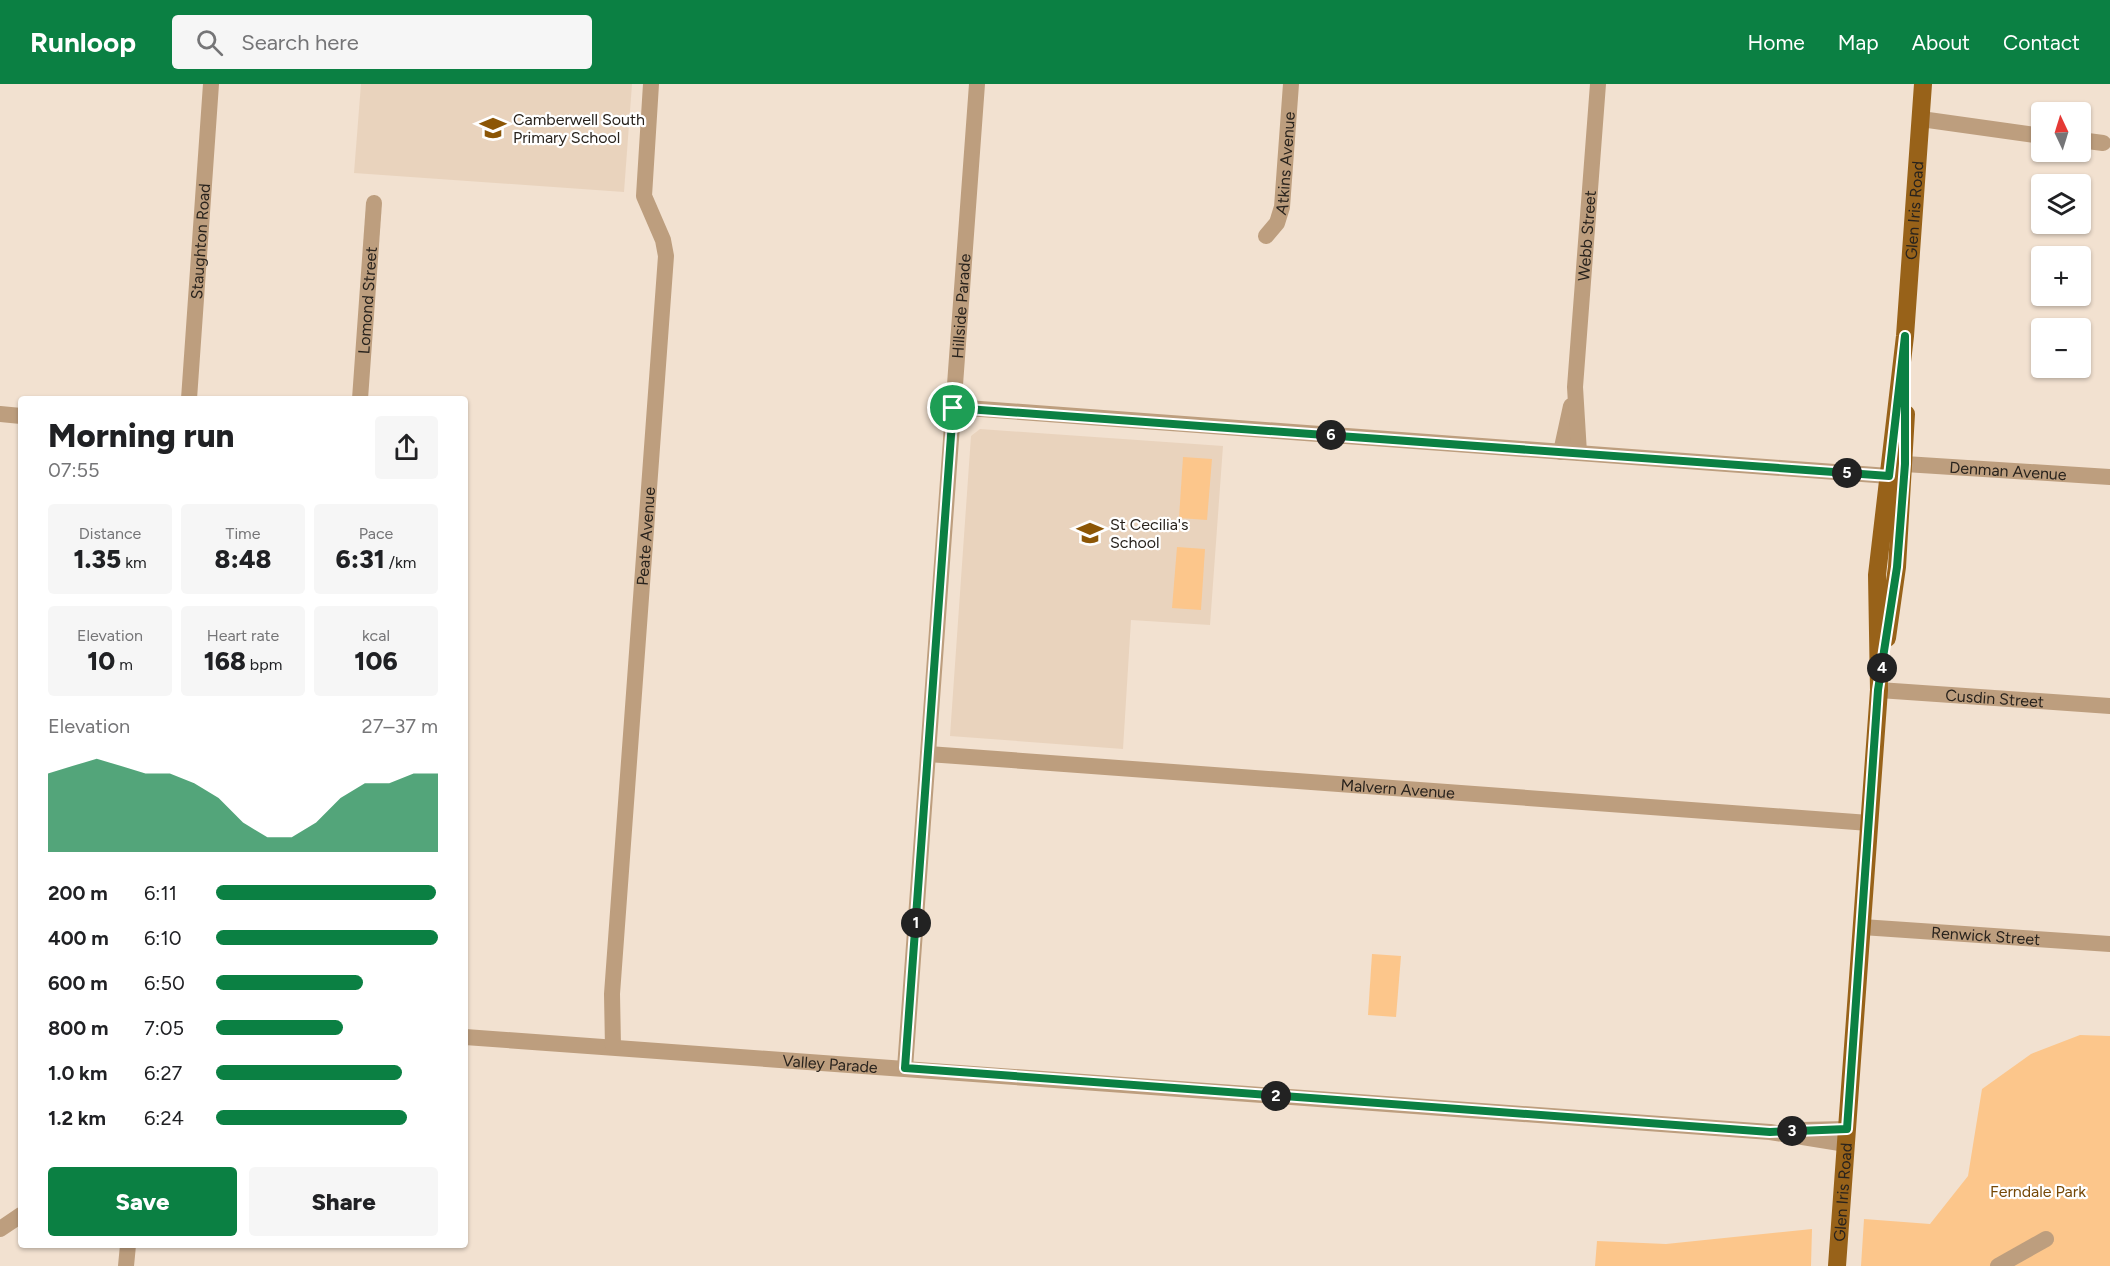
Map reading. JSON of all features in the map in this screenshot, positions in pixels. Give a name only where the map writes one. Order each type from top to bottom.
[{"type":"main road","name":"Glen Iris Road","points":[[1837,1266],[1878,690],[1877,575],[1905,336],[1923,84]]},
{"type":"main road","name":"Glen Iris Road","points":[[1878,690],[1897,567],[1905,464],[1905,336]]},
{"type":"street","name":"Staughton Road","points":[[189,396],[211,84]]},
{"type":"street","name":"Peate Avenue","points":[[607,1047],[615,1017],[612,994],[666,256],[663,240],[644,196],[651,84]]},
{"type":"street","name":"Hillside Parade","points":[[905,1068],[977,84]]},
{"type":"street","name":"Atkins Avenue","points":[[1266,236],[1277,223],[1282,207],[1291,84]]},
{"type":"street","name":"Webb Street","points":[[1579,453],[1575,387],[1598,84]]},
{"type":"street","points":[[1921,119],[2031,134]]},
{"type":"street","points":[[2091,141],[2103,143]]},
{"type":"street","name":"Lomond Street","points":[[360,396],[374,203]]},
{"type":"street","name":"Webb Street","points":[[1561,452],[1575,387]]},
{"type":"street","points":[[953,408],[1889,476]]},
{"type":"street","points":[[0,414],[18,416]]},
{"type":"street","points":[[1884,520],[1893,475],[1905,464],[1893,438]]},
{"type":"street","name":"Denman Avenue","points":[[1905,464],[2110,477]]},
{"type":"street","name":"Cusdin Street","points":[[1878,690],[2110,706]]},
{"type":"street","name":"Malvern Avenue","points":[[928,754],[1869,823]]},
{"type":"street","name":"Renwick Street","points":[[1862,927],[2110,944]]},
{"type":"street","name":"Valley Parade","points":[[468,1037],[1846,1137]]},
{"type":"street","points":[[0,1229],[18,1217]]},
{"type":"street","points":[[1998,1266],[2046,1239]]},
{"type":"street","points":[[126,1266],[128,1248]]},
{"type":"shaded area","name":"Camberwell South Primary School","points":[[361,84],[632,84],[624,192],[354,173]]},
{"type":"shaded area","name":"St Cecilia's School","points":[[980,429],[1223,446],[1210,625],[1131,620],[1123,749],[950,736],[971,436]]},
{"type":"green space","points":[[1183,457],[1212,459],[1207,520],[1179,518]]},
{"type":"green space","points":[[1177,547],[1205,549],[1201,610],[1172,608]]},
{"type":"green space","points":[[1372,954],[1401,956],[1396,1017],[1368,1015]]},
{"type":"green space","name":"Ferndale Park","points":[[2080,1035],[2110,1036],[2110,1266],[1861,1266],[1864,1219],[1930,1224],[1968,1176],[1982,1089],[2031,1054]]},
{"type":"green space","points":[[1812,1229],[1811,1266],[1595,1266],[1597,1241],[1666,1244]]},
{"type":"place","name":"Camberwell South Primary School","points":[[493,128]]},
{"type":"place","name":"St Cecilia's School","points":[[1090,533]]},
{"type":"route","points":[[1905,336],[1905,464],[1897,567],[1878,690],[1847,1129],[1770,1132],[905,1068],[953,408],[1889,476],[1905,336]]}]
